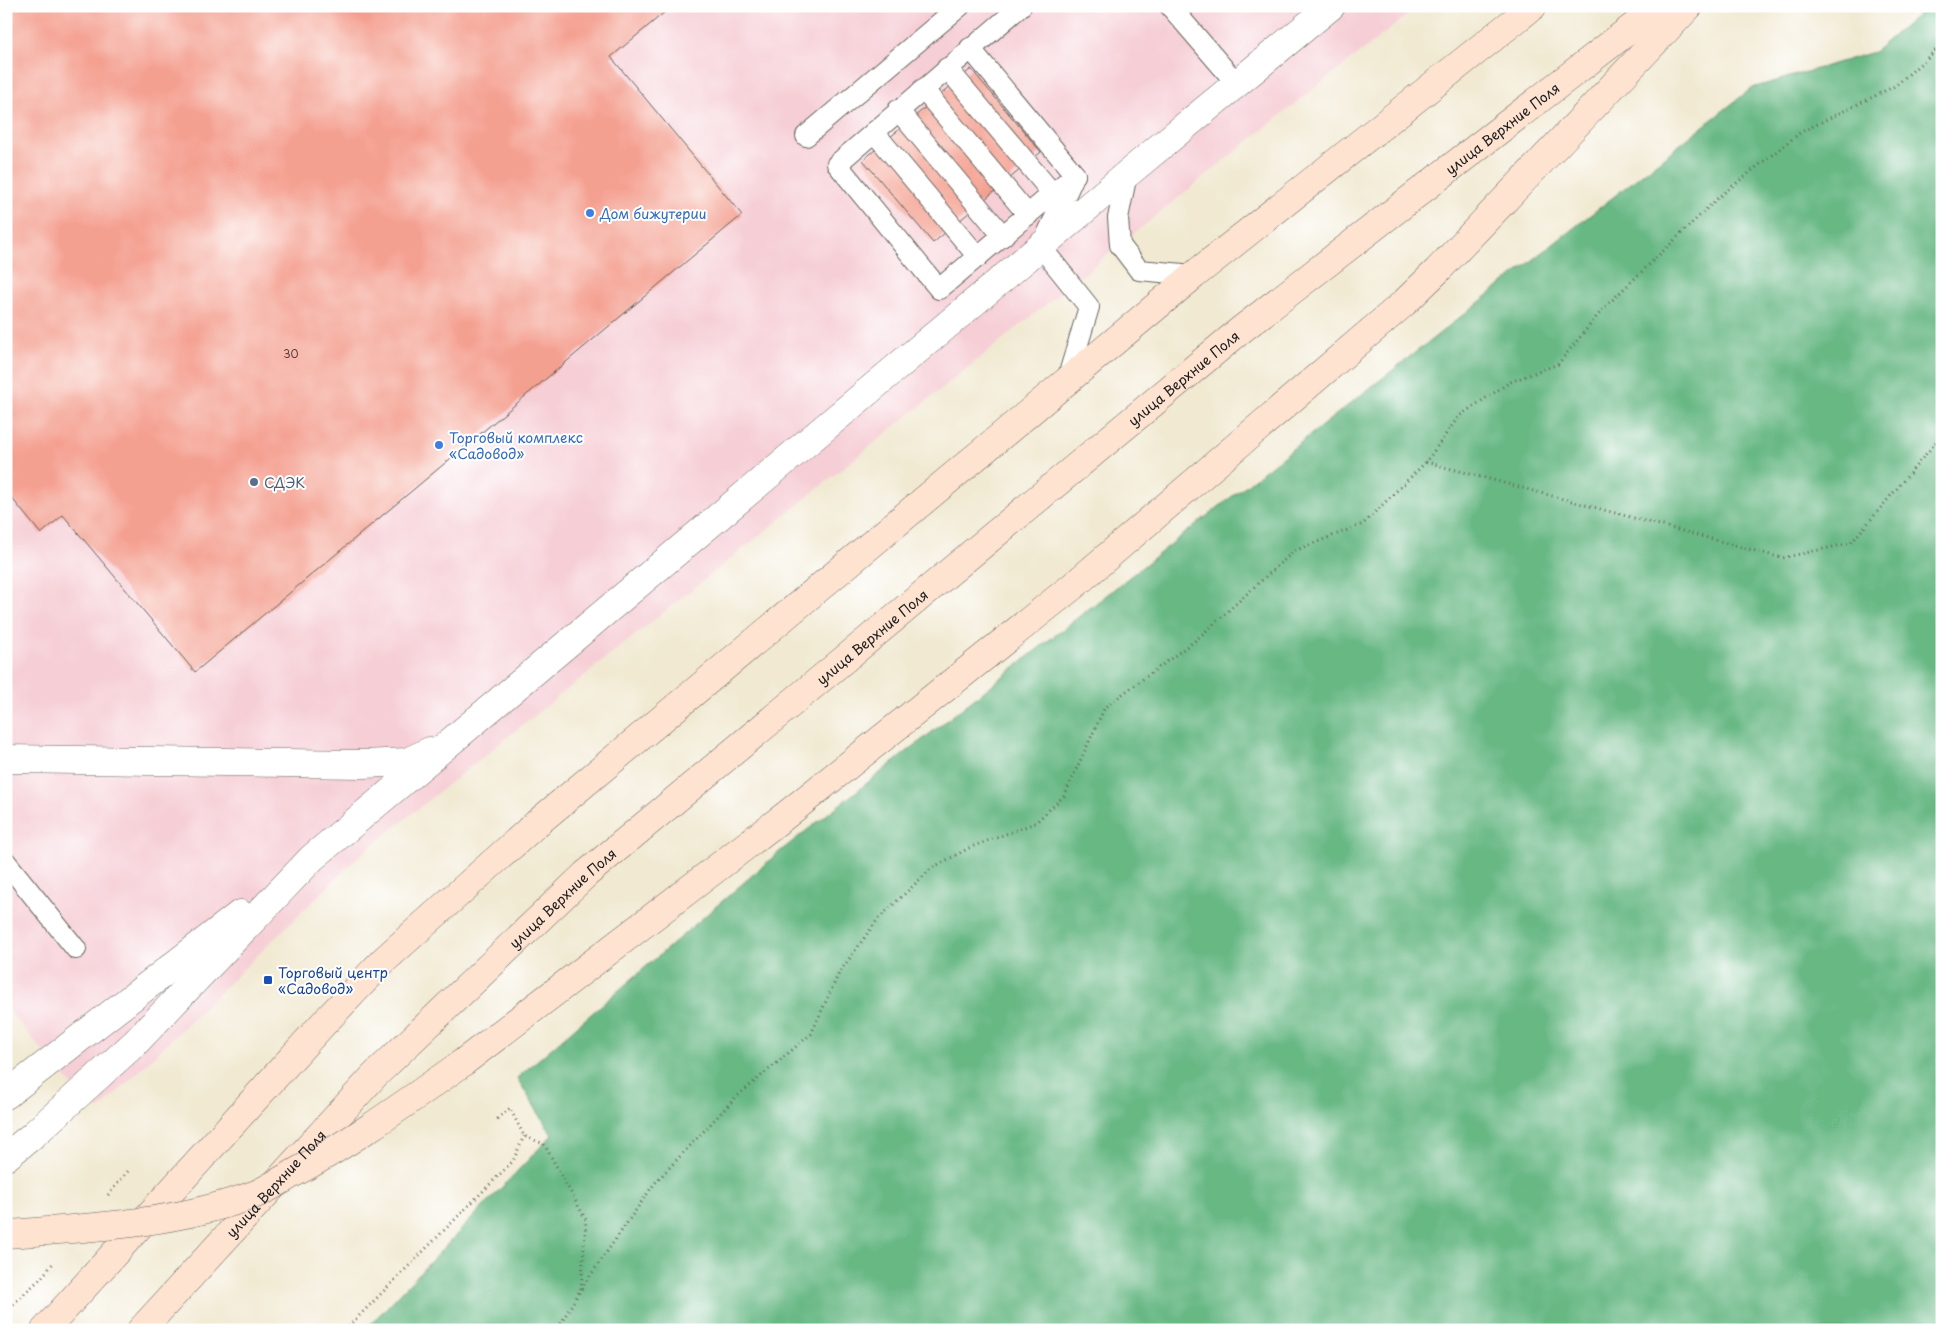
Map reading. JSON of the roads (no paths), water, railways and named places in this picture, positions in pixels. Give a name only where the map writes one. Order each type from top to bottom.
[{"type":"main road","points":[[45,1330],[383,961],[536,824],[1194,275],[1533,6]]},
{"type":"main road","name":"улица Верхние Поля","points":[[141,1330],[375,1075],[586,874],[1242,329],[1660,6]]},
{"type":"main road","points":[[6,1234],[124,1226],[198,1211],[257,1193],[314,1162],[373,1125],[461,1064],[786,815],[1073,586],[1404,303],[1437,271],[1689,6]]},
{"type":"street","points":[[6,1095],[312,858],[1040,247],[1331,6]]},
{"type":"street","points":[[6,759],[389,763],[407,762],[452,741]]},
{"type":"street","points":[[6,1157],[136,1043],[312,858]]},
{"type":"lane","points":[[806,136],[960,6]]},
{"type":"lane","points":[[1021,6],[837,164],[939,289],[1075,175]]},
{"type":"lane","points":[[1170,6],[1237,84]]},
{"type":"lane","points":[[970,48],[1075,175]]},
{"type":"lane","points":[[947,68],[1053,194]]},
{"type":"lane","points":[[923,89],[1028,215]]},
{"type":"lane","points":[[898,110],[1003,236]]},
{"type":"lane","points":[[874,132],[978,256]]},
{"type":"lane","points":[[1128,174],[1118,218],[1120,245],[1140,270],[1194,275]]},
{"type":"lane","points":[[1067,380],[1089,307],[1040,247],[1075,175]]},
{"type":"lane","points":[[6,862],[76,949]]},
{"type":"place","name":"Дом бижутерии","points":[[590,213]]},
{"type":"place","name":"Торговый комплекс «Садовод»","points":[[439,445]]},
{"type":"place","name":"СДЭК","points":[[254,482]]},
{"type":"place","name":"Торговый центр «Садовод»","points":[[268,980]]}]
